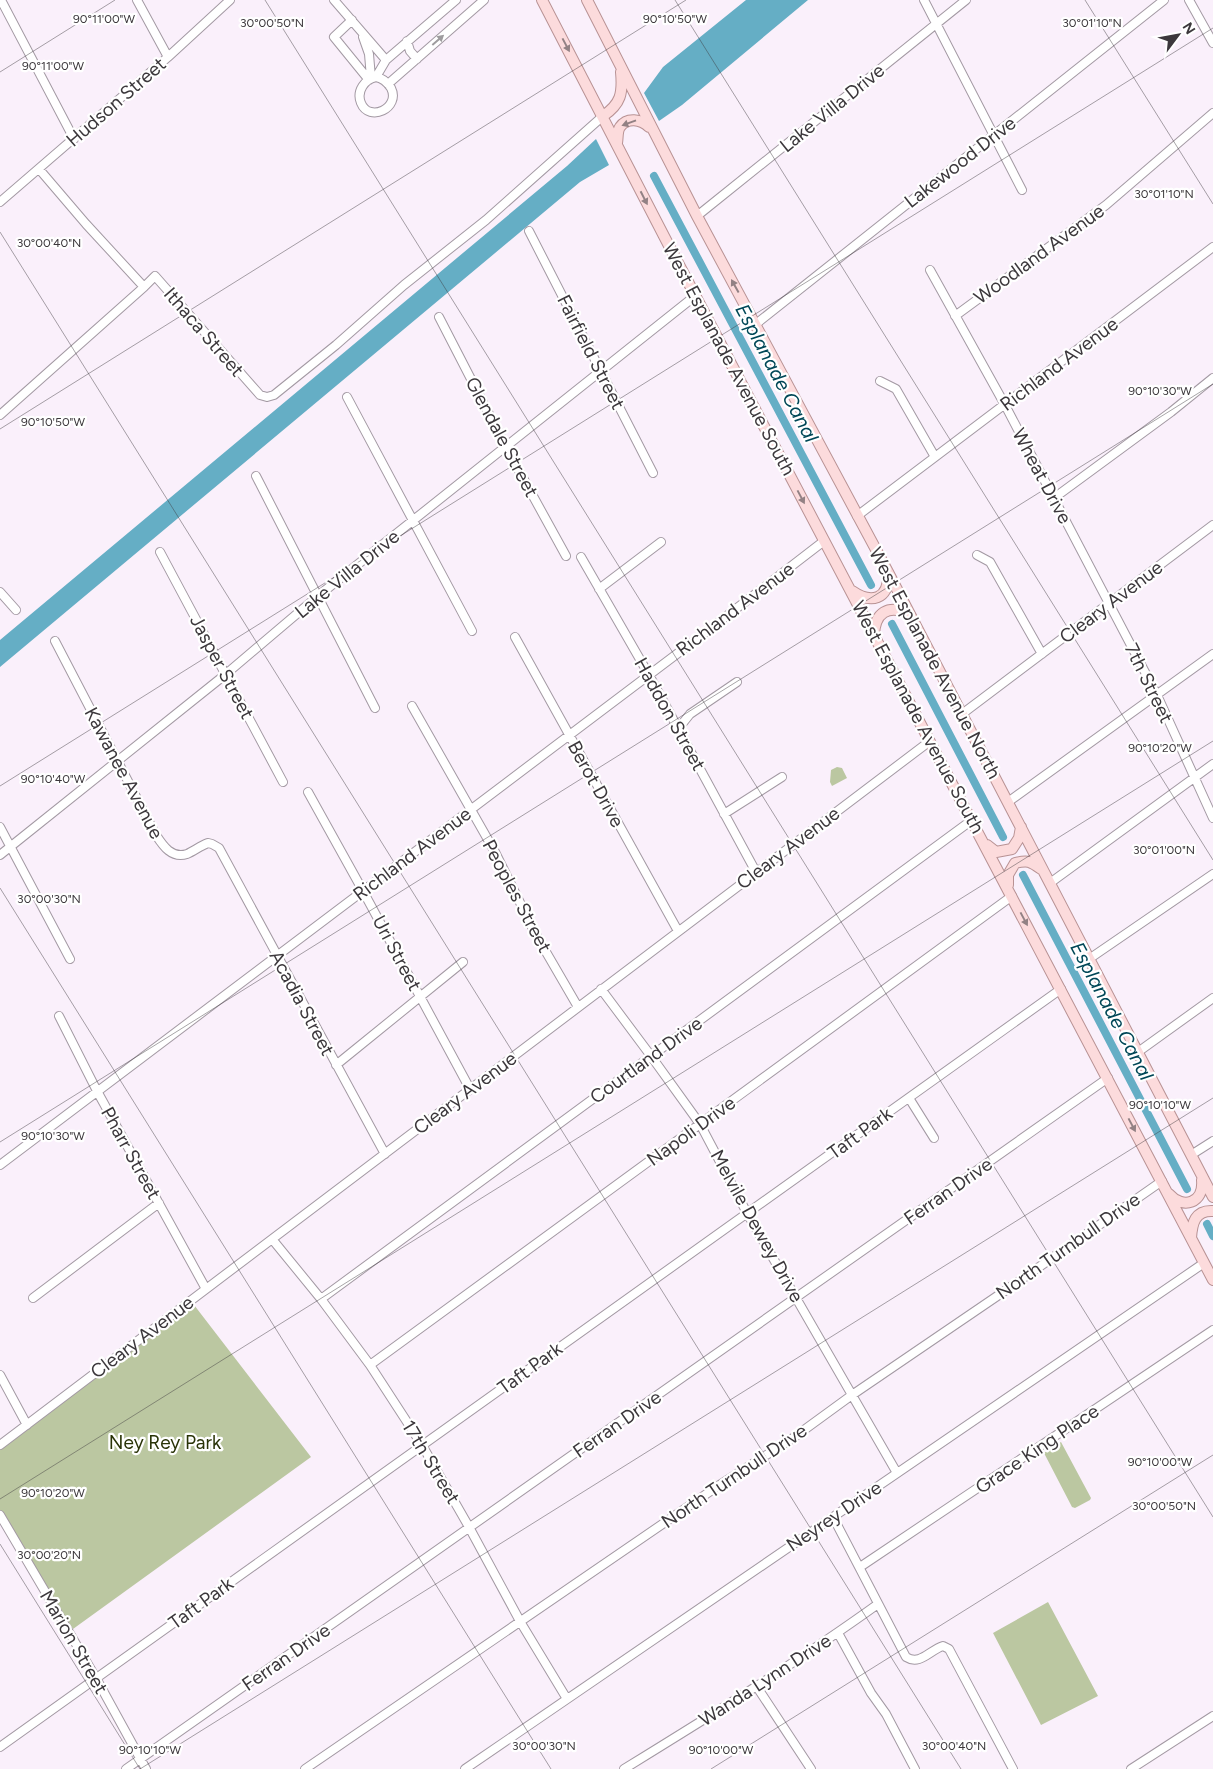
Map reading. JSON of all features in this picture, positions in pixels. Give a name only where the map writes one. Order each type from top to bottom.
[{"type":"main road","name":"West Esplanade Avenue South","points":[[542,0],[695,296],[1213,1280]]},
{"type":"main road","name":"West Esplanade Avenue North","points":[[587,0],[697,216],[888,572],[1213,1197]]},
{"type":"main road","points":[[603,116],[613,110],[621,94],[620,65]]},
{"type":"main road","points":[[620,150],[618,132],[625,122],[631,120],[644,121],[653,131]]},
{"type":"main road","points":[[851,591],[868,599],[875,598],[886,590],[888,572]]},
{"type":"main road","points":[[874,636],[878,618],[885,612],[898,609],[908,613]]},
{"type":"main road","points":[[984,843],[996,852],[1012,849],[1019,838],[1021,827]]},
{"type":"main road","points":[[1010,892],[1008,874],[1015,864],[1031,861],[1044,871]]},
{"type":"main road","points":[[1168,1193],[1174,1200],[1188,1203],[1196,1200],[1203,1189],[1202,1177]]},
{"type":"main road","points":[[1191,1238],[1192,1224],[1195,1218],[1201,1213],[1213,1211]]},
{"type":"street","points":[[1,0],[74,138]]},
{"type":"street","points":[[137,0],[168,57]]},
{"type":"street","name":"Hudson Street","points":[[0,202],[168,57],[230,0]]},
{"type":"street","points":[[334,0],[386,60]]},
{"type":"street","points":[[352,20],[334,37],[372,78],[384,79],[392,91],[393,98],[387,109],[374,113],[368,111],[360,101],[361,88],[372,78],[386,60],[456,0]]},
{"type":"street","points":[[388,84],[484,0]]},
{"type":"street","points":[[924,0],[1022,190]]},
{"type":"street","name":"Lake Villa Drive","points":[[697,216],[966,0]]},
{"type":"street","name":"Lakewood Drive","points":[[756,324],[1164,0]]},
{"type":"street","points":[[1190,0],[1213,44]]},
{"type":"street","points":[[362,32],[369,54],[372,78]]},
{"type":"street","points":[[408,41],[410,51],[417,59]]},
{"type":"street","name":"Woodland Avenue","points":[[955,316],[1106,205],[1213,114]]},
{"type":"street","name":"Ithaca Street","points":[[39,169],[144,287],[155,276],[260,395],[267,397],[274,395],[336,345],[404,286],[486,220],[603,116]]},
{"type":"street","name":"Fairfield Street","points":[[529,232],[653,473]]},
{"type":"street","name":"Richland Avenue","points":[[857,516],[1213,248]]},
{"type":"street","name":"Wheat Drive","points":[[930,270],[1005,405],[1109,604]]},
{"type":"street","points":[[0,415],[144,287]]},
{"type":"street","name":"Lake Villa Drive","points":[[0,855],[226,674],[318,596],[695,296]]},
{"type":"street","name":"Glendale Street","points":[[438,317],[566,556]]},
{"type":"street","points":[[1054,498],[1171,412],[1213,378]]},
{"type":"street","points":[[880,381],[896,389],[935,457]]},
{"type":"street","points":[[347,397],[472,630]]},
{"type":"street","points":[[256,476],[375,708]]},
{"type":"street","name":"Cleary Avenue","points":[[962,714],[1213,526]]},
{"type":"street","name":"Richland Avenue","points":[[0,1165],[824,541]]},
{"type":"street","points":[[599,589],[661,542]]},
{"type":"street","name":"Jasper Street","points":[[160,552],[283,782]]},
{"type":"street","points":[[977,555],[990,562],[1042,654]]},
{"type":"street","name":"Haddon Street","points":[[581,557],[649,675],[756,872]]},
{"type":"street","points":[[0,592],[16,610]]},
{"type":"street","name":"7th Street","points":[[1109,604],[1157,695],[1213,818]]},
{"type":"street","name":"Berot Drive","points":[[515,637],[678,932]]},
{"type":"street","name":"Kawanee Avenue","points":[[55,641],[163,847],[170,853],[186,855],[208,843],[219,848],[221,851]]},
{"type":"street","points":[[1008,802],[1213,654]]},
{"type":"street","points":[[678,728],[690,714],[737,682]]},
{"type":"street","name":"Peoples Street","points":[[412,706],[495,852],[536,933],[578,1007]]},
{"type":"street","name":"Cleary Avenue","points":[[0,1445],[930,740]]},
{"type":"street","points":[[1050,883],[1213,764]]},
{"type":"street","points":[[724,814],[782,777]]},
{"type":"street","name":"Uri Street","points":[[308,792],[470,1089]]},
{"type":"street","name":"Courtland Drive","points":[[321,1300],[972,820]]},
{"type":"street","points":[[0,826],[70,959]]},
{"type":"street","name":"Acadia Street","points":[[221,851],[385,1154]]},
{"type":"street","points":[[1089,959],[1213,874]]},
{"type":"street","name":"Napoli Drive","points":[[370,1365],[700,1124],[1010,892]]},
{"type":"street","points":[[336,1065],[463,962]]},
{"type":"street","name":"Taft Park","points":[[0,1747],[1061,989]]},
{"type":"street","name":"Melvile Dewey Drive","points":[[601,990],[700,1124],[748,1213],[897,1474]]},
{"type":"street","points":[[1138,1052],[1213,998]]},
{"type":"street","name":"Pharr Street","points":[[59,1016],[97,1091],[206,1289]]},
{"type":"street","name":"Ferran Drive","points":[[126,1769],[1108,1078]]},
{"type":"street","points":[[909,1098],[934,1138]]},
{"type":"street","points":[[1191,1156],[1213,1141]]},
{"type":"street","name":"North Turnbull Drive","points":[[305,1769],[718,1486],[793,1438],[852,1395],[1162,1181]]},
{"type":"street","points":[[33,1298],[159,1203]]},
{"type":"street","name":"17th Street","points":[[272,1239],[370,1365],[422,1445],[470,1527],[520,1623],[566,1700]]},
{"type":"street","name":"Neyrey Drive","points":[[466,1769],[1204,1263]]},
{"type":"street","name":"Grace King Place","points":[[860,1567],[1213,1330]]},
{"type":"street","points":[[0,1375],[27,1425]]},
{"type":"street","name":"Marion Street","points":[[0,1515],[96,1678],[146,1769]]},
{"type":"street","points":[[834,1517],[906,1657],[912,1661],[918,1660],[943,1646],[949,1650],[1012,1769]]},
{"type":"street","name":"Wanda Lynn Drive","points":[[624,1769],[757,1687],[878,1604]]},
{"type":"street","points":[[838,1633],[871,1693],[886,1714],[915,1769]]},
{"type":"street","points":[[757,1687],[811,1769]]},
{"type":"street","points":[[1131,1769],[1213,1716]]},
{"type":"green space","points":[[837,767],[842,768],[847,778],[832,786],[830,782],[831,770]]},
{"type":"green space","name":"Ney Rey Park","points":[[191,1301],[311,1457],[73,1629],[0,1512],[0,1445]]},
{"type":"green space","points":[[1061,1442],[1091,1498],[1075,1508],[1072,1507],[1044,1453]]},
{"type":"green space","points":[[1048,1602],[1098,1696],[1041,1725],[993,1633]]},
{"type":"water","points":[[746,0],[808,0],[682,105],[659,121],[644,93],[663,67]]},
{"type":"water","points":[[596,139],[609,165],[580,182],[0,667],[0,640],[567,166]]},
{"type":"waterway","name":"Esplanade Canal","points":[[654,176],[871,585]]},
{"type":"waterway","name":"Esplanade Canal","points":[[892,624],[1003,837]]},
{"type":"waterway","name":"Esplanade Canal","points":[[1023,875],[1187,1189]]},
{"type":"waterway","name":"Esplanade Canal","points":[[1207,1224],[1213,1236]]}]
